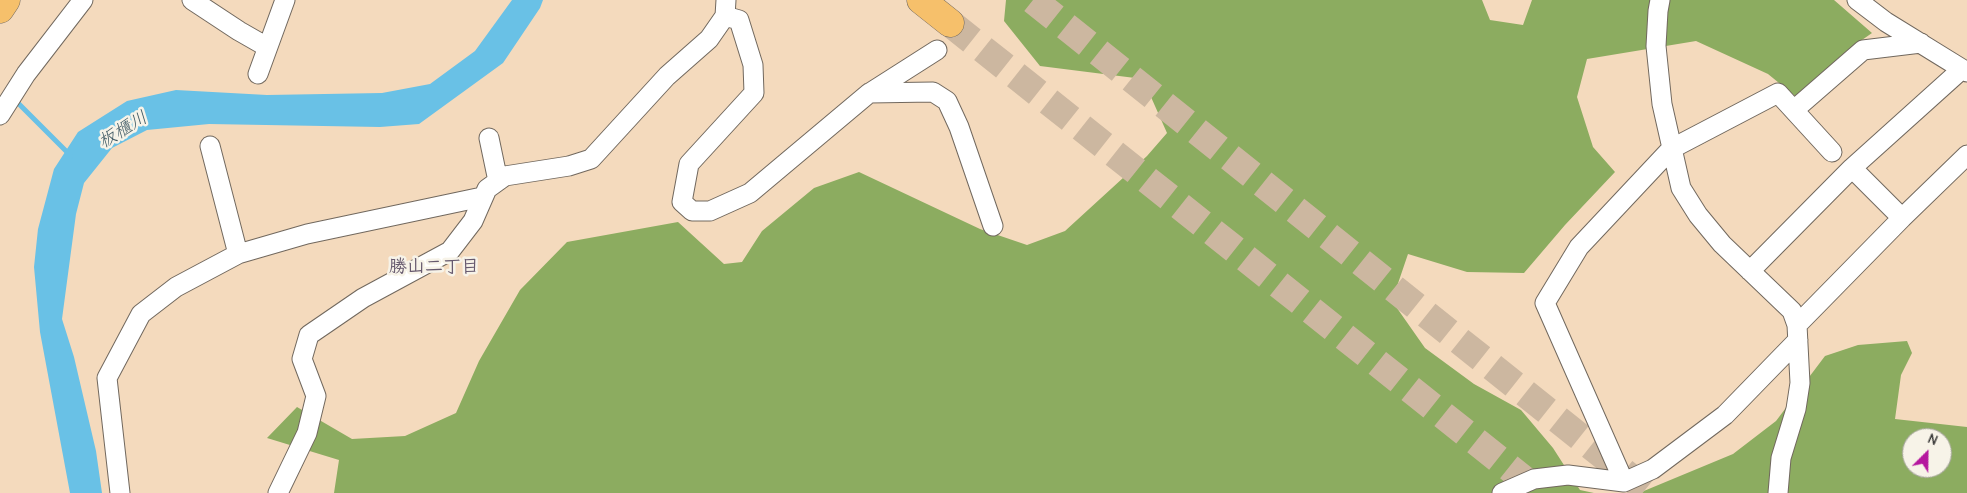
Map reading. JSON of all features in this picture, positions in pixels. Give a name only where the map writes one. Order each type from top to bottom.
[{"type":"main road","points":[[0,9],[6,0]]},
{"type":"main road","points":[[920,0],[950,23]]},
{"type":"street","points":[[0,115],[26,74],[83,0]]},
{"type":"street","points":[[192,0],[267,47]]},
{"type":"street","points":[[258,74],[285,0]]},
{"type":"street","points":[[1660,0],[1656,46],[1662,104],[1681,188],[1698,215],[1722,244],[1792,311],[1798,333],[1800,383],[1796,409],[1781,458],[1778,493]]},
{"type":"street","points":[[1750,271],[1852,168],[1965,71],[1886,22],[1857,0]]},
{"type":"street","points":[[278,493],[307,433],[316,396],[302,359],[309,336],[363,298],[450,251],[473,221],[487,189],[505,176],[569,166],[591,159],[667,76],[709,39],[726,8],[739,20],[752,65],[754,93],[689,164],[682,202],[692,211],[710,210],[750,193],[868,94],[937,50]]},
{"type":"street","points":[[1794,110],[1863,50],[1920,43]]},
{"type":"street","points":[[868,94],[934,92],[947,101],[959,127],[993,226]]},
{"type":"street","points":[[1624,482],[1545,303],[1579,247],[1671,149],[1778,93],[1832,152]]},
{"type":"street","points":[[489,138],[498,181]]},
{"type":"street","points":[[210,146],[238,254]]},
{"type":"street","points":[[1502,493],[1534,479],[1568,475],[1624,482],[1653,469],[1726,415],[1902,218],[1967,155]]},
{"type":"street","points":[[1852,168],[1902,218]]},
{"type":"street","points":[[118,492],[107,378],[142,314],[176,287],[238,254],[307,234],[482,197]]},
{"type":"green space","points":[[1006,0],[1482,0],[1490,20],[1523,25],[1532,0],[1834,0],[1872,33],[1849,49],[1795,96],[1768,74],[1696,41],[1587,59],[1577,97],[1593,147],[1615,172],[1565,225],[1524,273],[1467,272],[1408,254],[1392,301],[1425,348],[1474,384],[1521,410],[1553,448],[1580,490],[1594,493],[334,493],[339,460],[267,438],[297,407],[352,439],[405,436],[456,413],[479,361],[520,290],[567,242],[678,222],[724,264],[742,262],[762,231],[814,188],[859,172],[980,229],[1027,245],[1065,231],[1147,156],[1167,133],[1143,79],[1040,66],[1004,21]]},
{"type":"green space","points":[[1907,341],[1912,353],[1901,375],[1895,419],[1967,427],[1967,493],[1639,493],[1733,454],[1776,421],[1825,356],[1858,345]]},
{"type":"water","name":"板櫃川","points":[[512,0],[543,0],[540,8],[503,63],[419,124],[380,127],[209,124],[147,130],[112,148],[84,183],[76,214],[62,319],[74,357],[96,451],[102,493],[70,493],[40,332],[34,267],[38,229],[54,169],[78,132],[127,101],[176,90],[267,95],[382,93],[430,84],[475,51]]},
{"type":"waterway","points":[[15,100],[71,156]]},
{"type":"tunnel","points":[[1033,0],[1650,493]]},
{"type":"tunnel","points":[[950,23],[1541,493]]},
{"type":"district","name":"勝山二丁目","points":[[434,267]]}]
